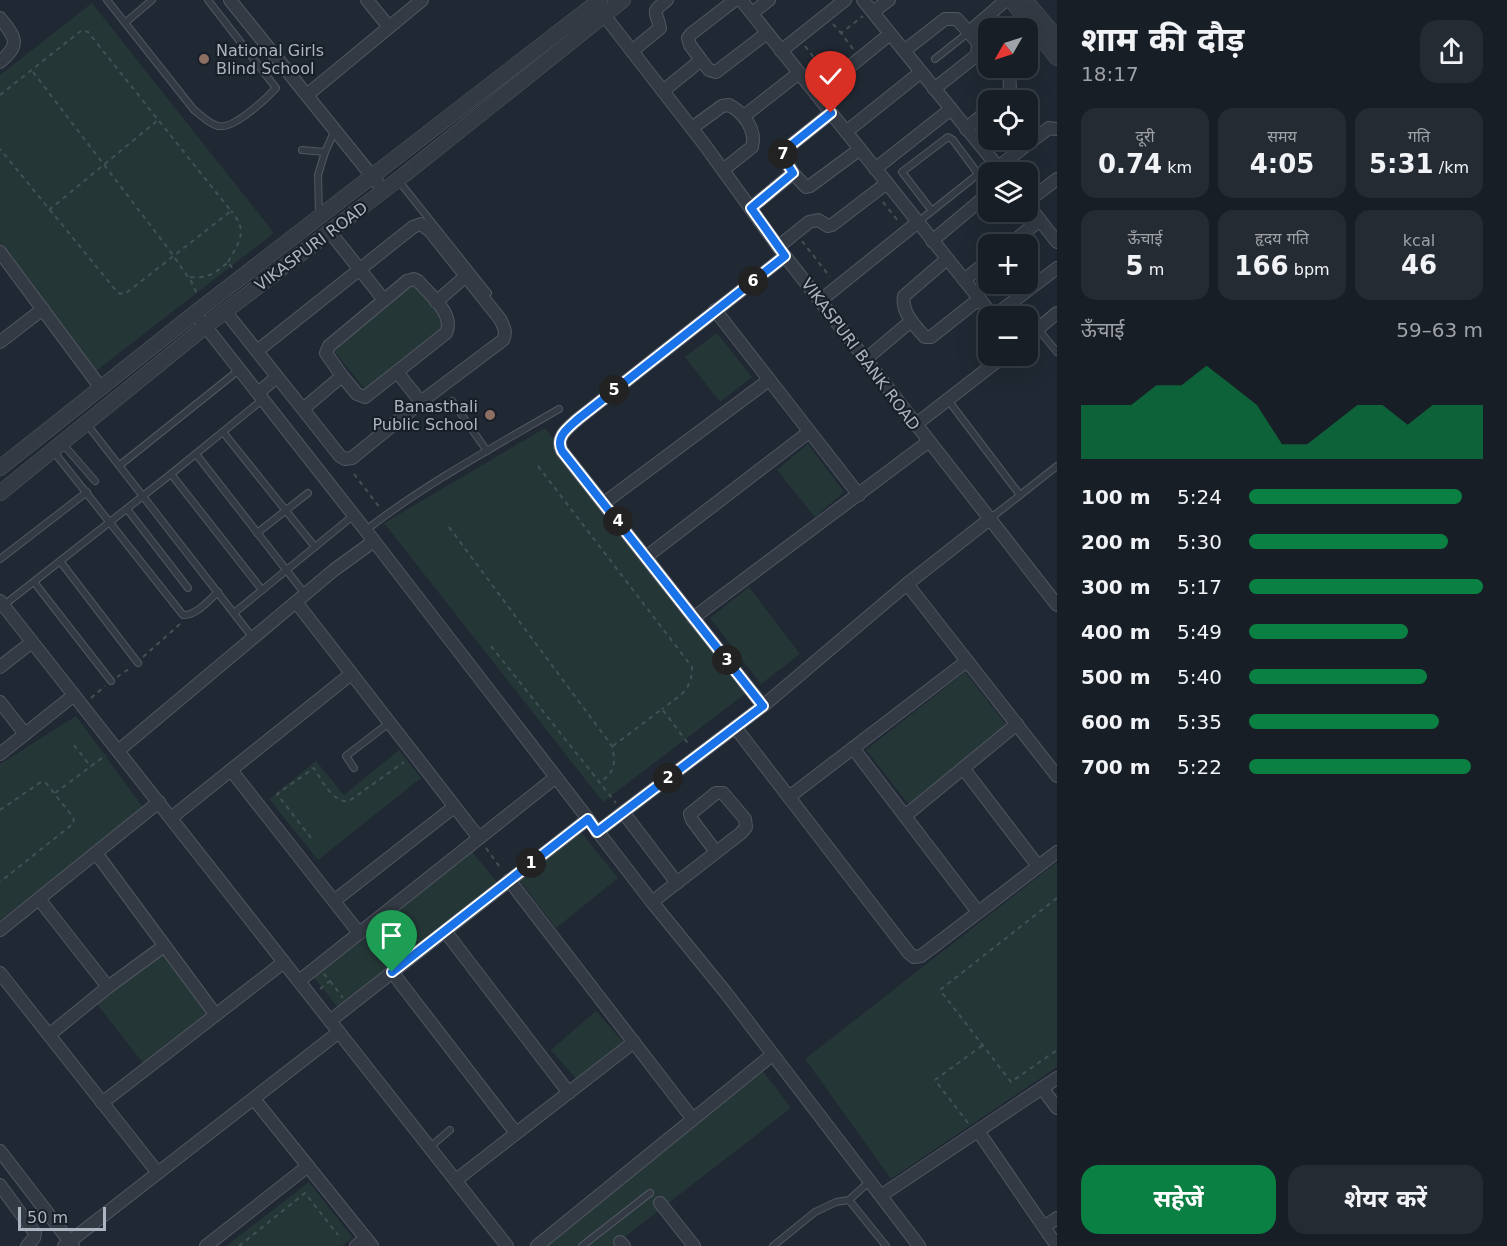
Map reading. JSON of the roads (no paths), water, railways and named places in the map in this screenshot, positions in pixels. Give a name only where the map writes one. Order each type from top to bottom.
[{"type":"street","points":[[230,0],[384,191]]},
{"type":"street","points":[[367,0],[389,27]]},
{"type":"street","points":[[307,95],[422,0]]},
{"type":"street","name":"VIKASPURI ROAD","points":[[0,468],[239,279],[600,0]]},
{"type":"street","name":"VIKASPURI ROAD","points":[[0,493],[206,326],[384,191],[623,0]]},
{"type":"street","points":[[632,51],[660,28],[654,13],[655,9],[667,0]]},
{"type":"street","points":[[735,0],[688,38],[690,45],[710,70],[716,72],[767,33]]},
{"type":"street","points":[[741,0],[985,306]]},
{"type":"street","points":[[752,14],[769,0]]},
{"type":"street","points":[[781,51],[845,0]]},
{"type":"street","points":[[873,12],[889,0]]},
{"type":"street","points":[[969,32],[1006,0]]},
{"type":"street","points":[[1011,0],[1053,37]]},
{"type":"street","points":[[1025,0],[1053,37],[1057,58]]},
{"type":"street","points":[[861,5],[873,12],[993,162]]},
{"type":"street","name":"VIKASPURI BANK ROAD","points":[[604,15],[928,442],[991,518],[1057,604]]},
{"type":"street","points":[[0,18],[14,38],[15,44],[0,62]]},
{"type":"street","points":[[904,51],[945,19],[957,19],[978,43],[977,55],[934,89]]},
{"type":"street","points":[[816,94],[890,34]]},
{"type":"street","points":[[1038,45],[1053,37]]},
{"type":"street","points":[[663,91],[701,60]]},
{"type":"street","points":[[846,132],[921,72]]},
{"type":"street","points":[[744,116],[799,73]]},
{"type":"street","points":[[692,128],[722,106],[729,105],[744,116],[752,135],[752,147],[723,170]]},
{"type":"street","points":[[875,169],[951,109]]},
{"type":"street","points":[[831,113],[786,149],[783,157],[793,173],[806,187],[810,186],[860,149]]},
{"type":"street","points":[[966,129],[978,119]]},
{"type":"street","points":[[1009,162],[1048,128],[1057,129]]},
{"type":"street","points":[[751,208],[793,173]]},
{"type":"street","points":[[1038,195],[1057,179]]},
{"type":"street","points":[[763,706],[562,451],[560,436],[715,310],[782,251],[809,222],[818,220],[828,226],[832,225],[887,183]]},
{"type":"street","points":[[933,241],[978,203]]},
{"type":"street","points":[[1038,217],[1057,241]]},
{"type":"street","points":[[1022,234],[1040,220]]},
{"type":"street","points":[[821,300],[918,222]]},
{"type":"street","points":[[225,311],[340,456],[345,459],[352,458],[503,340],[506,335],[500,319],[430,231],[421,224],[413,226],[257,351]]},
{"type":"street","points":[[330,232],[384,300]]},
{"type":"street","points":[[0,252],[101,388]]},
{"type":"street","points":[[947,259],[903,296],[902,304],[911,321],[925,336],[931,337],[979,299]]},
{"type":"street","points":[[1006,306],[1057,268]]},
{"type":"street","points":[[964,280],[978,269]]},
{"type":"street","points":[[436,302],[466,276]]},
{"type":"street","points":[[414,279],[418,281],[436,302],[445,313],[449,323],[446,333],[365,397],[357,394],[326,352],[327,349],[407,281],[414,279]]},
{"type":"street","points":[[0,342],[43,309]]},
{"type":"street","points":[[715,310],[859,495]]},
{"type":"street","points":[[199,311],[206,326],[366,530],[597,832],[726,993],[919,1246]]},
{"type":"street","points":[[1038,328],[1057,313]]},
{"type":"street","points":[[866,359],[911,321]]},
{"type":"street","points":[[915,425],[991,366]]},
{"type":"street","points":[[397,372],[421,402]]},
{"type":"street","points":[[303,409],[342,376]]},
{"type":"street","points":[[260,396],[277,377]]},
{"type":"street","points":[[604,503],[769,380]]},
{"type":"street","points":[[646,557],[809,432]]},
{"type":"street","points":[[693,618],[928,442]]},
{"type":"street","points":[[597,832],[763,706],[907,584],[991,518]]},
{"type":"street","points":[[117,750],[300,598],[374,541]]},
{"type":"street","points":[[907,584],[1057,776]]},
{"type":"street","points":[[300,598],[351,674],[478,838]]},
{"type":"street","points":[[2,603],[507,1246]]},
{"type":"street","points":[[0,668],[32,642]]},
{"type":"street","points":[[789,797],[967,661]]},
{"type":"street","points":[[171,819],[351,674]]},
{"type":"street","points":[[0,754],[74,695]]},
{"type":"street","points":[[0,702],[24,734]]},
{"type":"street","points":[[905,816],[1017,724]]},
{"type":"street","points":[[735,727],[911,956],[918,958],[921,956],[1057,852]]},
{"type":"street","points":[[854,748],[978,912]]},
{"type":"street","points":[[963,768],[1038,866]]},
{"type":"street","points":[[231,770],[359,933]]},
{"type":"street","points":[[299,981],[556,777]]},
{"type":"street","points":[[652,902],[716,852],[746,827],[745,819],[723,793],[716,793],[690,814],[716,852]]},
{"type":"street","points":[[0,930],[159,802]]},
{"type":"street","points":[[334,901],[454,807]]},
{"type":"street","points":[[624,812],[676,883]]},
{"type":"street","points":[[330,1021],[588,819]]},
{"type":"street","points":[[96,853],[215,1014]]},
{"type":"street","points":[[509,880],[692,1118]]},
{"type":"street","points":[[39,899],[108,987]]},
{"type":"street","points":[[445,931],[569,1093]]},
{"type":"street","points":[[49,1035],[108,987],[164,946]]},
{"type":"street","points":[[102,1103],[284,962]]},
{"type":"street","points":[[392,972],[516,1133]]},
{"type":"street","points":[[0,973],[158,1173]]},
{"type":"street","points":[[0,1151],[69,1245],[339,1032]]},
{"type":"street","points":[[456,1180],[634,1042]]},
{"type":"street","points":[[537,1246],[772,1055]]},
{"type":"street","points":[[882,1195],[1057,1078]]},
{"type":"street","points":[[1042,1088],[1057,1108]]},
{"type":"street","points":[[254,1099],[308,1166],[364,1243]]},
{"type":"street","points":[[976,1132],[1057,1246]]},
{"type":"street","points":[[206,1246],[308,1166]]},
{"type":"street","points":[[0,1185],[35,1233],[27,1246]]},
{"type":"street","points":[[660,1203],[694,1246]]},
{"type":"street","points":[[1044,1227],[1057,1218]]},
{"type":"lane","points":[[107,0],[194,110],[219,127],[240,119],[276,88],[208,0]]},
{"type":"lane","points":[[125,22],[152,0]]},
{"type":"lane","points":[[935,59],[969,32]]},
{"type":"lane","points":[[319,218],[318,175],[335,130]]},
{"type":"lane","points":[[918,222],[932,211],[977,175],[948,137],[902,172],[932,211]]},
{"type":"lane","points":[[302,150],[325,152]]},
{"type":"lane","points":[[398,180],[488,293]]},
{"type":"lane","points":[[1038,328],[1057,352]]},
{"type":"lane","points":[[120,465],[240,370]]},
{"type":"lane","points":[[2,603],[33,582],[224,432],[260,396]]},
{"type":"lane","points":[[452,400],[487,451]]},
{"type":"lane","points":[[948,400],[1020,495]]},
{"type":"lane","points":[[366,530],[385,515],[487,451],[559,409]]},
{"type":"lane","points":[[86,423],[253,638]]},
{"type":"lane","points":[[224,432],[315,547]]},
{"type":"lane","points":[[58,446],[95,481]]},
{"type":"lane","points":[[58,446],[87,492],[183,615],[189,616],[218,592]]},
{"type":"lane","points":[[196,454],[286,570],[300,598]]},
{"type":"lane","points":[[991,518],[1057,466]]},
{"type":"lane","points":[[171,474],[262,590]]},
{"type":"lane","points":[[0,560],[87,492]]},
{"type":"lane","points":[[257,533],[308,493]]},
{"type":"lane","points":[[127,509],[188,588]]},
{"type":"lane","points":[[234,613],[354,515]]},
{"type":"lane","points":[[60,561],[138,663]]},
{"type":"lane","points":[[33,582],[111,681]]},
{"type":"lane","points":[[354,768],[346,756],[389,723]]},
{"type":"lane","points":[[430,1147],[450,1130]]},
{"type":"lane","points":[[773,1246],[815,1212],[849,1200],[870,1181]]},
{"type":"lane","points":[[582,1246],[650,1193]]},
{"type":"lane","points":[[849,1200],[886,1246]]},
{"type":"place","name":"National Girls Blind School","points":[[204,59]]},
{"type":"place","name":"Banasthali Public School","points":[[490,415]]}]
